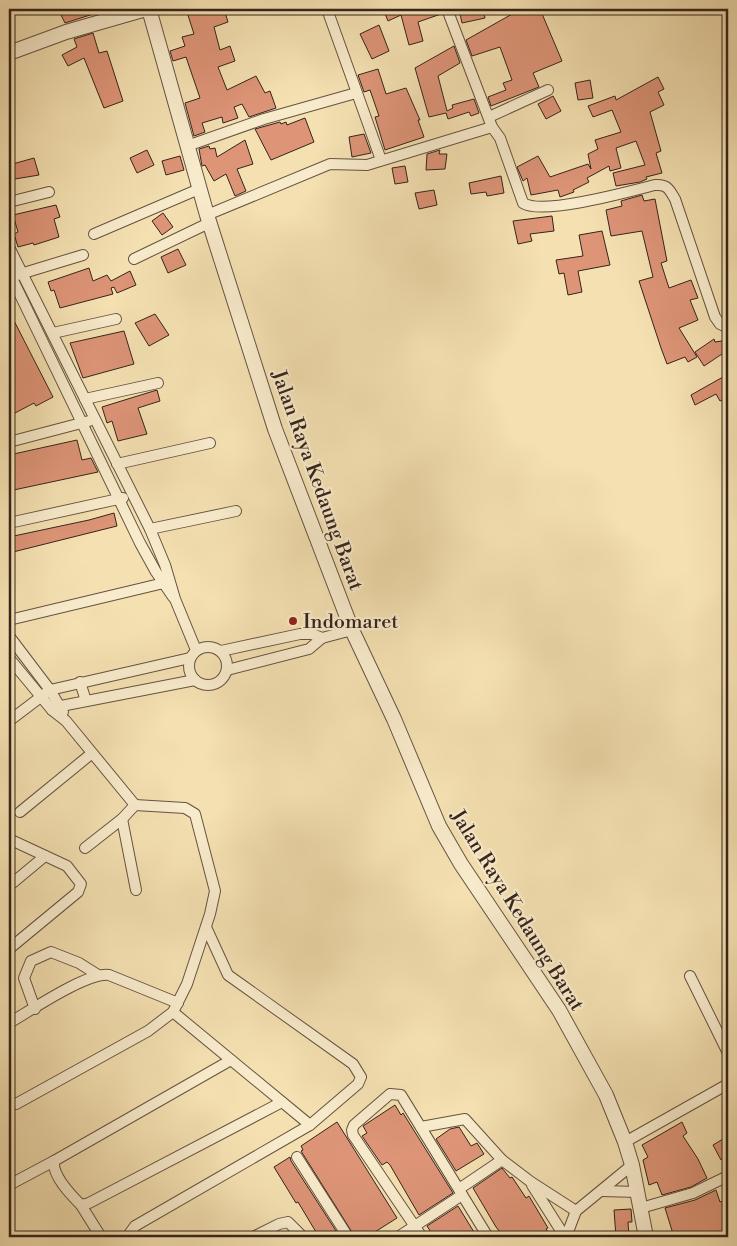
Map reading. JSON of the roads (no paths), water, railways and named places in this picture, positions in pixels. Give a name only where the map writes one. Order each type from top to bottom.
[{"type":"street","points":[[9,53],[66,32],[147,9]]},
{"type":"street","name":"Jalan Raya Kedaung Barat","points":[[147,9],[208,219],[275,429],[352,630],[394,719],[439,826],[461,864],[559,1010],[606,1095],[632,1165],[646,1237]]},
{"type":"street","points":[[327,9],[381,160]]},
{"type":"street","points":[[447,9],[492,127],[500,138],[516,186],[525,205],[559,205],[606,198],[655,185],[663,185],[668,188],[675,199],[715,317],[720,324],[728,328]]},
{"type":"street","points":[[489,116],[548,90]]},
{"type":"street","points":[[187,146],[264,119],[356,93]]},
{"type":"street","points":[[134,259],[208,219],[330,164],[367,165],[492,127]]},
{"type":"street","points":[[94,234],[199,189]]},
{"type":"street","points":[[9,202],[49,192]]},
{"type":"street","points":[[9,247],[53,333],[131,495],[150,529],[167,582]]},
{"type":"street","points":[[9,721],[50,690],[194,654],[209,646],[221,651],[225,657],[227,670],[225,676],[214,684],[201,684],[195,680],[189,666],[194,654],[167,582],[119,499],[10,274],[22,273],[83,255]]},
{"type":"street","points":[[53,333],[116,319]]},
{"type":"street","points":[[85,399],[158,383]]},
{"type":"street","points":[[10,440],[94,419]]},
{"type":"street","points":[[117,464],[210,443]]},
{"type":"street","points":[[9,523],[131,495]]},
{"type":"street","points":[[150,529],[236,511]]},
{"type":"street","points":[[9,620],[167,582]]},
{"type":"street","points":[[227,670],[309,650],[322,638],[352,630]]},
{"type":"street","points":[[221,651],[300,634],[312,634],[322,638]]},
{"type":"street","points":[[9,636],[50,690],[56,708]]},
{"type":"street","points":[[9,658],[40,696],[56,708],[91,754],[135,805],[185,808],[195,814],[215,891],[206,927],[187,984],[173,1012],[148,1031],[16,1104],[9,1102]]},
{"type":"street","points":[[56,708],[195,680]]},
{"type":"street","points":[[80,682],[86,701]]},
{"type":"street","points":[[20,812],[91,754]]},
{"type":"street","points":[[85,848],[122,819],[135,805]]},
{"type":"street","points":[[122,819],[136,890]]},
{"type":"street","points":[[9,839],[67,866],[81,884],[78,892],[9,949]]},
{"type":"street","points":[[9,886],[45,856]]},
{"type":"street","points":[[127,1237],[135,1226],[310,1125],[358,1084],[361,1077],[353,1064],[228,975],[206,927]]},
{"type":"street","points":[[35,1009],[24,978],[31,960],[51,952],[79,963],[98,975],[109,976],[178,1002]]},
{"type":"street","points":[[9,1024],[98,975]]},
{"type":"street","points":[[690,976],[728,1053]]},
{"type":"street","points":[[173,1012],[310,1125]]},
{"type":"street","points":[[9,1185],[54,1162],[231,1060]]},
{"type":"street","points":[[625,1142],[728,1084]]},
{"type":"street","points":[[422,1237],[353,1135],[354,1125],[390,1094],[401,1095],[488,1237]]},
{"type":"street","points":[[81,1205],[282,1102]]},
{"type":"street","points":[[421,1127],[464,1118],[502,1160],[531,1182],[576,1211]]},
{"type":"street","points":[[297,1157],[348,1237]]},
{"type":"street","points":[[398,1237],[416,1226],[502,1160]]},
{"type":"street","points":[[54,1162],[57,1174],[81,1205],[101,1237]]},
{"type":"street","points":[[566,1237],[576,1211],[632,1165]]},
{"type":"street","points":[[641,1208],[693,1193],[728,1176]]},
{"type":"street","points":[[531,1182],[566,1237]]},
{"type":"street","points":[[602,1191],[638,1192]]},
{"type":"street","points":[[253,1237],[279,1224],[288,1222],[303,1237]]},
{"type":"place","name":"Indomaret","points":[[293,621]]}]
